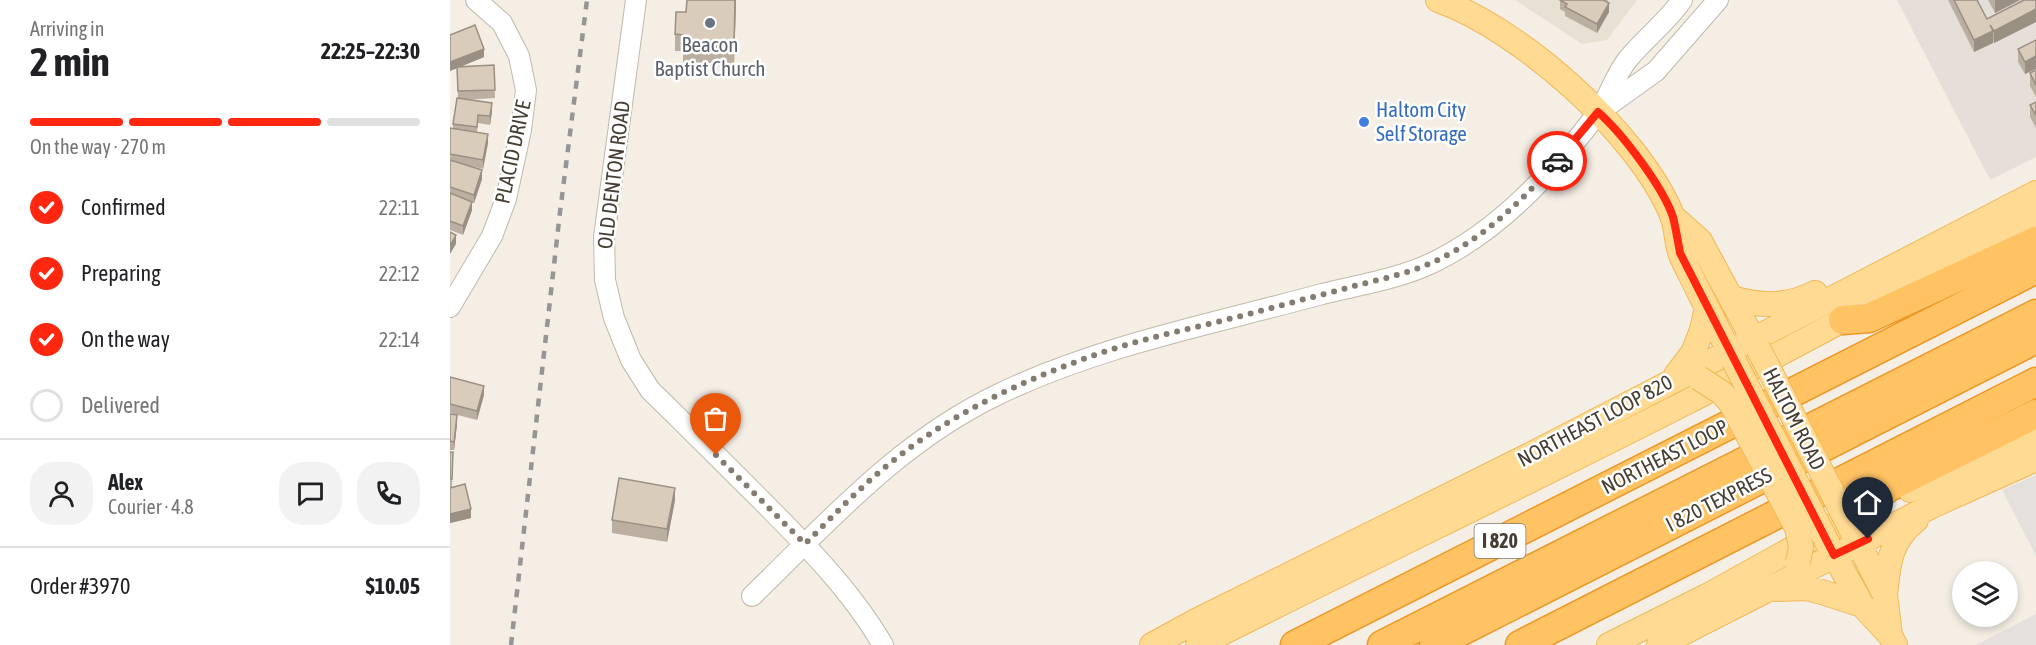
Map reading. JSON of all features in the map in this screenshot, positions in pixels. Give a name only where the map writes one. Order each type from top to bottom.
[{"type":"highway","points":[[1843,320],[1869,318],[2036,240]]},
{"type":"highway","name":"NORTHEAST LOOP","points":[[1294,645],[2036,269]]},
{"type":"highway","name":"I 820 TEXPRESS","points":[[1383,645],[2036,314]]},
{"type":"highway","name":"I 820 TEXPRESS","points":[[1434,645],[2036,339]]},
{"type":"highway","points":[[1520,645],[2036,382]]},
{"type":"highway","points":[[1857,529],[1889,487],[2036,414]]},
{"type":"main road","name":"HALTOM ROAD","points":[[1438,0],[1456,6],[1500,32],[1539,60],[1598,112],[1631,149],[1653,179],[1672,216],[1680,253],[1731,356],[1862,605],[1892,640]]},
{"type":"main road","name":"NORTHEAST LOOP 820","points":[[1152,645],[1207,615],[1528,456],[1671,381],[1756,344],[1972,226],[2036,194]]},
{"type":"main road","name":"HALTOM ROAD","points":[[1672,216],[1700,241],[1857,529],[1885,595],[1892,640]]},
{"type":"main road","points":[[1198,645],[1683,404],[1843,320],[1924,274],[2036,218]]},
{"type":"main road","points":[[1732,298],[1749,303],[1785,304],[1808,296],[1956,223],[1972,226]]},
{"type":"main road","points":[[1671,381],[1693,353],[1707,308]]},
{"type":"main road","points":[[1671,381],[1700,378],[1722,393],[1731,403],[1797,528],[1801,547],[1784,577]]},
{"type":"main road","points":[[1609,645],[1707,596],[1857,529],[2036,436]]},
{"type":"main road","points":[[1659,645],[1832,550],[1857,529],[1934,505],[2036,459]]},
{"type":"main road","points":[[1885,595],[1891,556],[1898,537],[1934,505]]},
{"type":"main road","points":[[1784,577],[1789,588],[1806,588],[1862,605]]},
{"type":"street","name":"PLACID DRIVE","points":[[450,307],[492,236],[506,199],[521,130],[526,90],[519,56],[502,23],[476,0]]},
{"type":"street","name":"OLD DENTON ROAD","points":[[636,0],[604,237],[604,280],[614,318],[632,360],[650,390],[805,544],[840,585],[883,645]]},
{"type":"street","points":[[752,596],[844,505],[894,460],[942,425],[1001,393],[1074,362],[1156,337],[1392,278],[1432,263],[1469,242],[1525,196],[1598,112],[1627,60],[1675,11],[1682,0]]},
{"type":"street","points":[[1598,112],[1656,71],[1718,0]]},
{"type":"shaded area","points":[[1515,0],[1637,0],[1607,40],[1582,44]]},
{"type":"shaded area","points":[[1897,0],[2036,0],[2036,157],[1990,180]]},
{"type":"shaded area","points":[[2036,475],[2036,556],[2002,490]]},
{"type":"shaded area","points":[[2036,614],[2036,645],[1976,645],[2011,627],[2018,627],[2018,623]]},
{"type":"building","points":[[687,0],[735,0],[734,47],[683,46],[683,35],[675,34],[676,12],[686,12]]},
{"type":"building","points":[[1560,0],[1603,0],[1609,3],[1597,24],[1565,7],[1567,4]]},
{"type":"building","points":[[1954,0],[1977,0],[1987,19],[2024,0],[2036,0],[2036,9],[1994,31],[1990,25],[1993,31],[1974,40]]},
{"type":"building","points":[[475,25],[484,49],[450,62],[450,35]]},
{"type":"building","points":[[2036,40],[2036,56],[2025,62],[2018,49]]},
{"type":"building","points":[[494,65],[495,90],[458,91],[457,67]]},
{"type":"building","points":[[2036,70],[2036,85],[2030,73]]},
{"type":"building","points":[[457,98],[492,103],[490,116],[478,115],[477,127],[453,124]]},
{"type":"building","points":[[2036,102],[2036,115],[2030,105]]},
{"type":"building","points":[[450,128],[488,134],[483,160],[450,154]]},
{"type":"building","points":[[450,160],[482,170],[474,195],[450,187]]},
{"type":"building","points":[[450,193],[472,202],[463,226],[450,221]]},
{"type":"building","points":[[450,232],[456,235],[450,246]]},
{"type":"building","points":[[450,377],[484,386],[477,411],[450,404]]},
{"type":"building","points":[[450,414],[457,415],[454,442],[450,441]]},
{"type":"building","points":[[450,452],[453,452],[452,479],[450,479]]},
{"type":"building","points":[[619,478],[675,488],[667,529],[612,520]]},
{"type":"building","points":[[465,484],[471,509],[450,514],[450,488]]},
{"type":"railway","points":[[511,645],[560,212],[587,0]]},
{"type":"way so far","points":[[716,455],[805,544],[894,460],[942,425],[976,405],[1074,362],[1156,337],[1392,278],[1432,263],[1469,242],[1499,219],[1525,196],[1557,161]]},
{"type":"place","name":"Beacon Baptist Church","points":[[710,23]]},
{"type":"place","name":"Haltom City Self Storage","points":[[1364,122]]},
{"type":"route","points":[[1557,161],[1598,112],[1627,143],[1653,179],[1672,216],[1680,253],[1834,555],[1868,539]]}]
